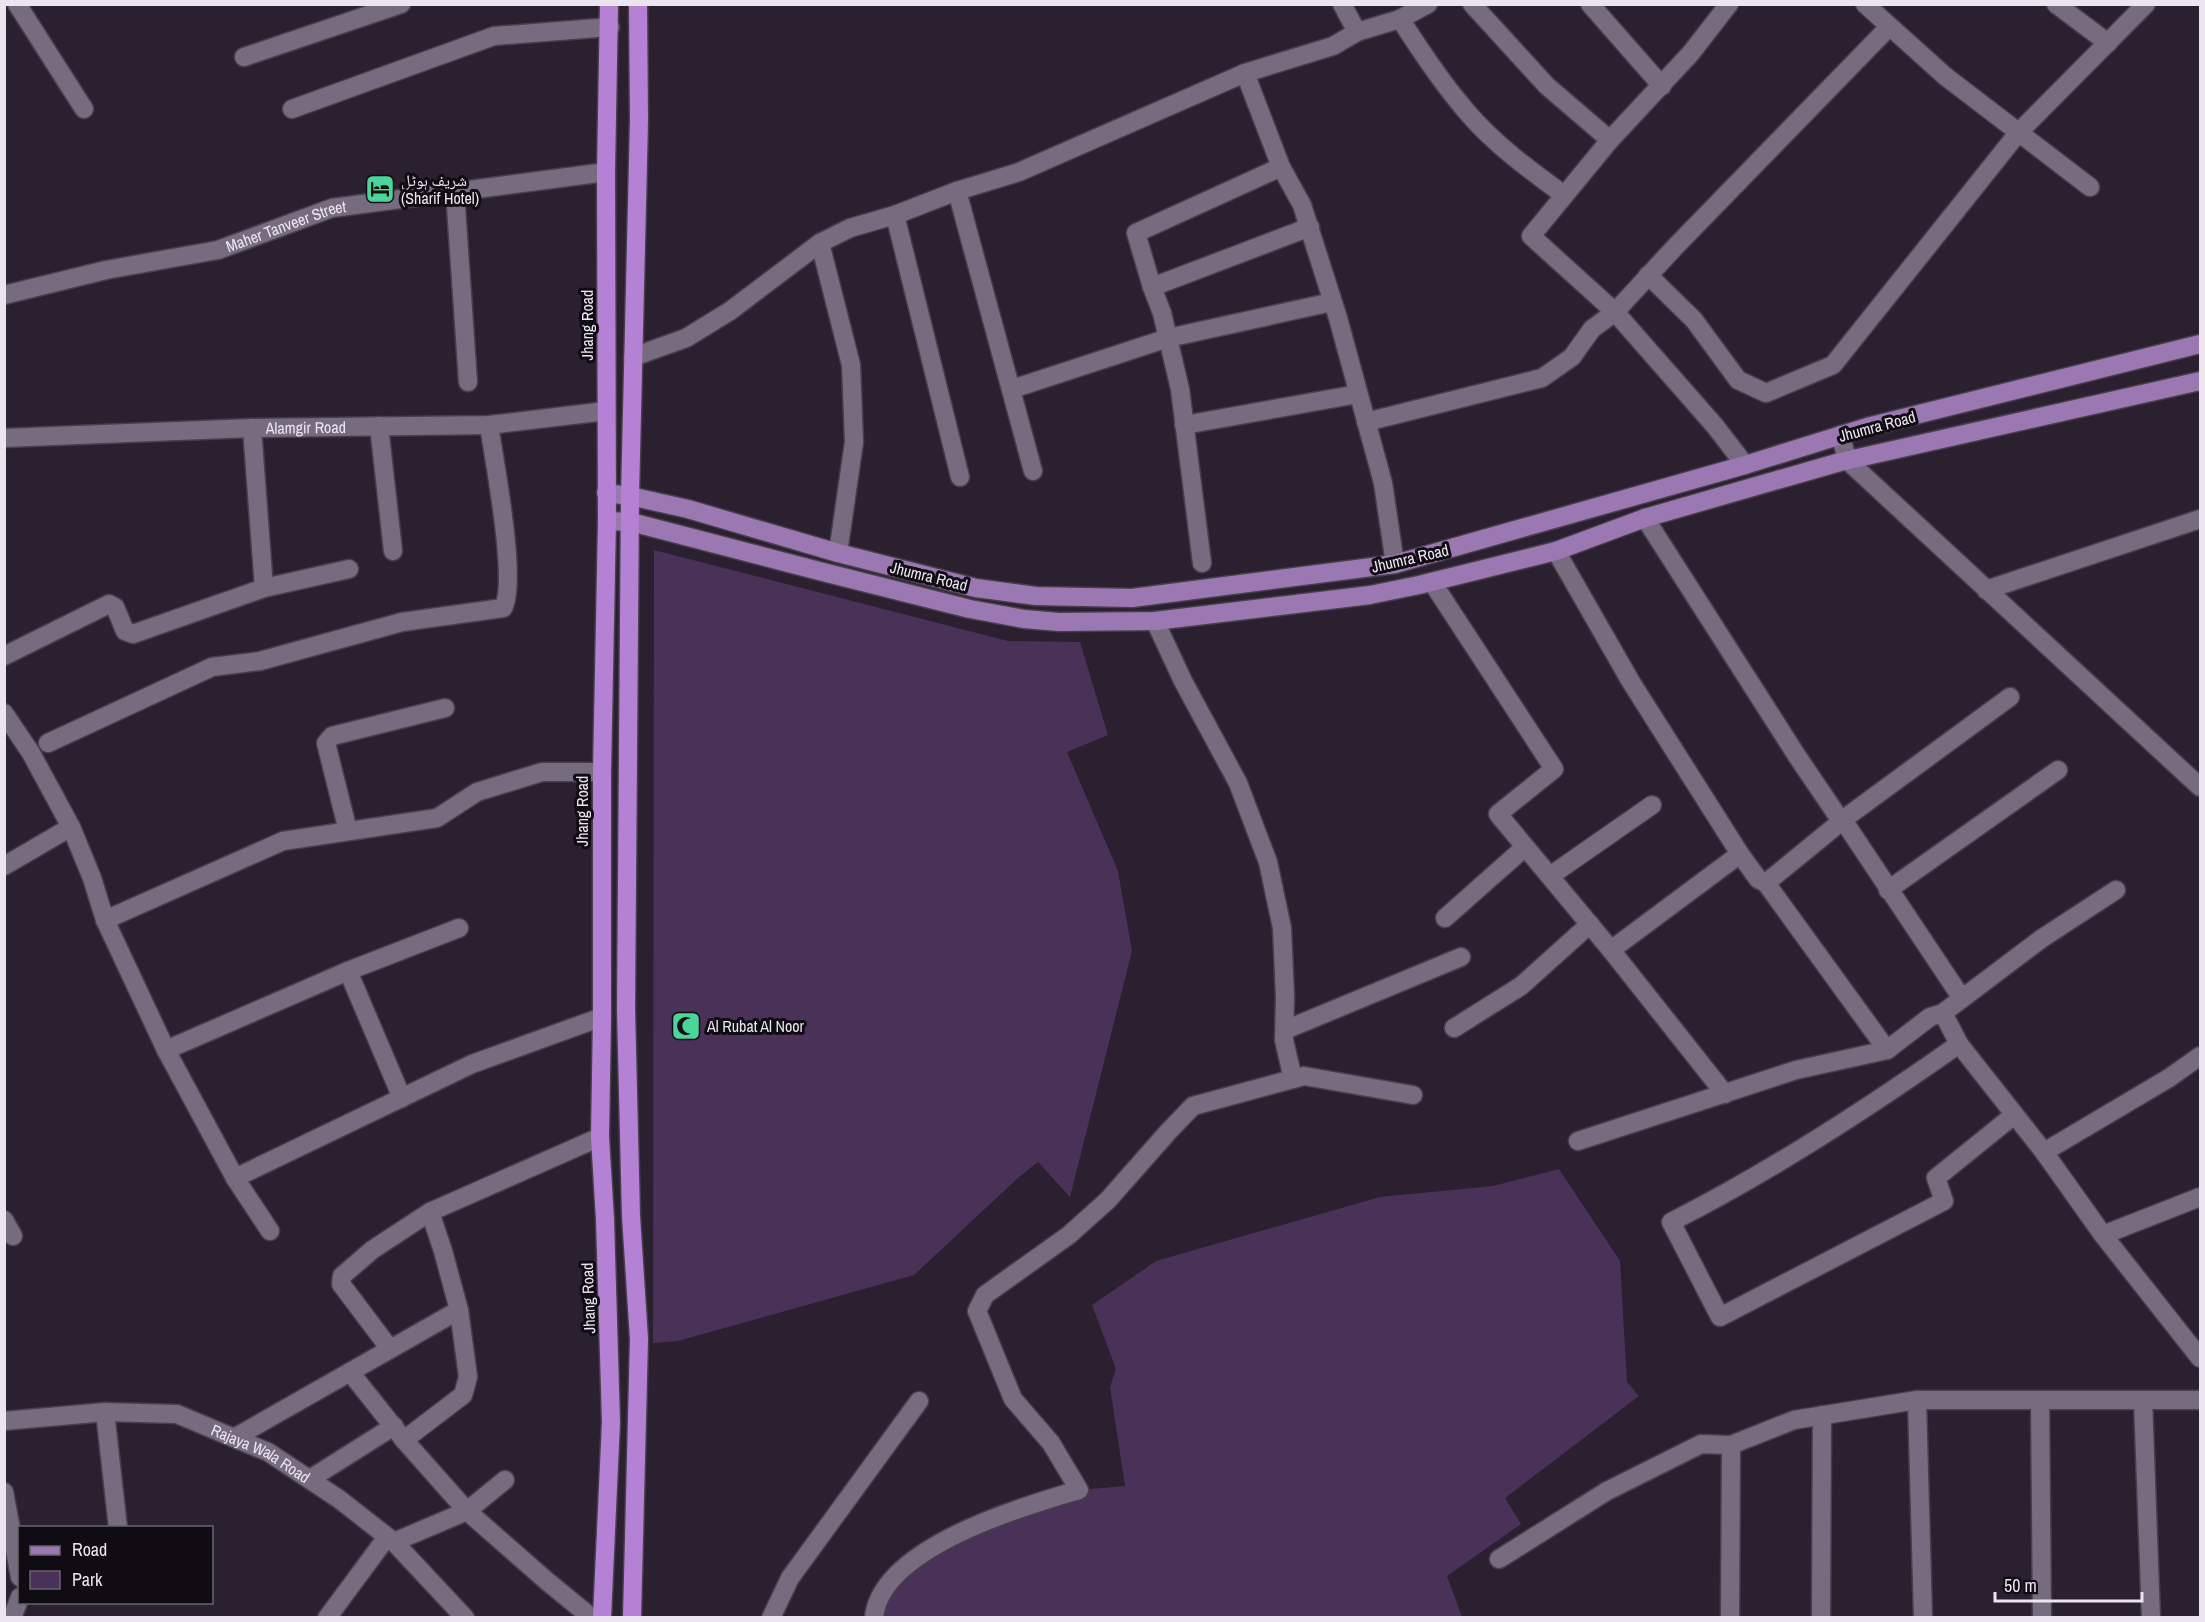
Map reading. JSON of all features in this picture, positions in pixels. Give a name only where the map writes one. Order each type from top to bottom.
[{"type":"highway","name":"Jhang Road","points":[[602,1617],[611,1422],[605,1218],[600,1137],[602,772],[607,521],[606,172],[609,4]]},
{"type":"highway","points":[[632,1617],[639,1339],[631,1215],[626,998],[630,496],[639,120],[638,4]]},
{"type":"highway","points":[[605,1218],[631,1215]]},
{"type":"main road","name":"Jhumra Road","points":[[606,493],[688,509],[838,553],[976,588],[1036,596],[1132,598],[1395,564],[1745,465],[1840,435],[2200,344]]},
{"type":"main road","name":"Jhumra Road","points":[[607,521],[631,522],[970,609],[1024,619],[1059,622],[1155,621],[1370,595],[1432,582],[1556,551],[1645,518],[1840,462],[2200,383]]},
{"type":"street","points":[[17,4],[84,109]]},
{"type":"street","points":[[244,57],[400,4]]},
{"type":"street","points":[[1342,4],[1357,32]]},
{"type":"street","points":[[1472,4],[1547,86],[1610,141]]},
{"type":"street","points":[[1590,4],[1662,86]]},
{"type":"street","points":[[1730,4],[1662,86],[1610,141],[1531,236],[1615,312],[1715,426],[1745,465]]},
{"type":"street","points":[[1865,4],[1946,76],[2090,186]]},
{"type":"street","points":[[2056,4],[2108,44]]},
{"type":"street","points":[[1648,275],[1694,320],[1738,380],[1766,393],[1833,365],[2018,133],[2146,4]]},
{"type":"street","points":[[633,357],[686,338],[730,311],[820,243],[850,228],[895,215],[957,191],[1019,172],[1245,73],[1334,46],[1357,32],[1400,19],[1421,6]]},
{"type":"street","points":[[1400,19],[1468,114],[1527,169],[1564,195]]},
{"type":"street","points":[[292,109],[495,36],[610,27]]},
{"type":"street","points":[[1366,422],[1542,378],[1572,357],[1592,329],[1615,312],[1648,275],[1889,27]]},
{"type":"street","points":[[1245,73],[1281,167],[1302,205],[1310,227],[1383,483],[1395,564]]},
{"type":"street","points":[[1202,563],[1180,389],[1162,313],[1136,233],[1281,167]]},
{"type":"street","name":"Maher Tanveer Street","points":[[4,295],[106,270],[218,250],[332,208],[606,172]]},
{"type":"street","points":[[957,191],[1033,471]]},
{"type":"street","points":[[454,192],[468,382]]},
{"type":"street","points":[[895,215],[960,477]]},
{"type":"street","points":[[1152,287],[1310,227]]},
{"type":"street","points":[[820,243],[851,365],[854,442],[838,553]]},
{"type":"street","points":[[1012,389],[1168,338],[1332,302]]},
{"type":"street","points":[[1184,425],[1358,394]]},
{"type":"street","name":"Alamgir Road","points":[[4,438],[252,428],[489,425],[606,411]]},
{"type":"street","points":[[48,743],[212,667],[260,661],[402,622],[503,608],[506,603],[507,551],[489,425]]},
{"type":"street","points":[[379,426],[393,551]]},
{"type":"street","points":[[252,428],[264,588]]},
{"type":"street","points":[[1840,435],[1848,461],[1986,590],[2196,779]]},
{"type":"street","points":[[1645,518],[1791,746],[1888,890],[1959,994],[1966,994]]},
{"type":"street","points":[[1986,590],[2200,519]]},
{"type":"street","points":[[1556,551],[1630,681],[1740,854],[1758,879],[1766,883],[1887,1050]]},
{"type":"street","points":[[4,656],[109,604],[115,607],[125,631],[133,634],[264,588],[349,568]]},
{"type":"street","points":[[1432,582],[1554,769],[1498,814],[1590,924],[1725,1094]]},
{"type":"street","points":[[1155,621],[1183,681],[1238,783],[1268,862],[1282,928],[1284,1040],[1293,1078]]},
{"type":"street","points":[[1766,883],[1842,820],[2010,697]]},
{"type":"street","points":[[348,831],[326,743],[327,739],[445,708]]},
{"type":"street","points":[[4,713],[31,753],[71,827],[92,878],[105,920],[166,1050],[235,1178],[270,1231]]},
{"type":"street","points":[[1888,890],[2058,770]]},
{"type":"street","points":[[105,920],[284,841],[437,818],[477,792],[542,772],[602,772]]},
{"type":"street","points":[[1550,876],[1652,805]]},
{"type":"street","points":[[4,866],[71,827]]},
{"type":"street","points":[[1444,918],[1525,847]]},
{"type":"street","points":[[1611,950],[1740,854]]},
{"type":"street","points":[[1578,1141],[1796,1070],[1887,1050],[1930,1017],[1942,1013],[2041,939],[2116,890]]},
{"type":"street","points":[[1454,1028],[1521,986],[1590,924]]},
{"type":"street","points":[[166,1050],[348,971],[459,928]]},
{"type":"street","points":[[1285,1030],[1461,957]]},
{"type":"street","points":[[348,971],[402,1098]]},
{"type":"street","points":[[1942,1013],[1959,1044],[2044,1152],[2103,1235],[2200,1358]]},
{"type":"street","points":[[235,1178],[471,1064],[602,1017]]},
{"type":"street","points":[[1959,1044],[1872,1105],[1732,1191],[1671,1222],[1720,1317],[1944,1201],[1935,1178],[2014,1115]]},
{"type":"street","points":[[2044,1152],[2169,1078],[2200,1056]]},
{"type":"street","points":[[874,1617],[874,1610],[887,1582],[941,1541],[1034,1503],[1079,1490],[1052,1443],[1013,1399],[977,1311],[985,1295],[1069,1235],[1108,1200],[1193,1106],[1304,1076],[1413,1095]]},
{"type":"street","points":[[390,1349],[340,1280],[342,1276],[372,1250],[430,1212],[600,1137]]},
{"type":"street","points":[[2103,1235],[2200,1197]]},
{"type":"street","points":[[310,1479],[399,1433],[463,1395],[468,1377],[459,1310],[444,1251],[430,1212]]},
{"type":"street","points":[[4,1220],[13,1236]]},
{"type":"street","points":[[234,1438],[459,1310]]},
{"type":"street","points":[[350,1372],[467,1511],[592,1617]]},
{"type":"street","points":[[1499,1559],[1607,1491],[1701,1444],[1731,1444],[1794,1420],[1917,1400],[2200,1400]]},
{"type":"street","points":[[1917,1400],[1923,1617]]},
{"type":"street","points":[[2143,1400],[2151,1617]]},
{"type":"street","points":[[771,1617],[790,1578],[919,1401]]},
{"type":"street","points":[[2040,1401],[2042,1617]]},
{"type":"street","points":[[105,1412],[118,1526]]},
{"type":"street","name":"Rajaya Wala Road","points":[[4,1421],[105,1412],[177,1414],[268,1452],[310,1479],[390,1540],[458,1615]]},
{"type":"street","points":[[1821,1617],[1822,1415]]},
{"type":"street","points":[[1730,1617],[1731,1444]]},
{"type":"street","points":[[327,1617],[390,1540],[467,1511],[505,1480]]},
{"type":"street","points":[[4,1492],[18,1566]]},
{"type":"street","points":[[12,1617],[18,1602]]},
{"type":"green space","points":[[654,550],[1008,641],[1080,642],[1108,735],[1067,752],[1118,871],[1132,951],[1070,1197],[1038,1162],[914,1275],[678,1341],[653,1343]]},
{"type":"green space","points":[[1559,1169],[1620,1261],[1627,1382],[1639,1396],[1505,1498],[1521,1524],[1447,1576],[1462,1617],[874,1618],[915,1559],[1079,1490],[1125,1486],[1110,1387],[1116,1369],[1092,1305],[1156,1261],[1380,1197],[1493,1186]]},
{"type":"place","name":"شریف ہوٹل (Sharif Hotel)","points":[[380,189]]},
{"type":"place","name":"Al Rubat Al Noor","points":[[686,1026]]}]
